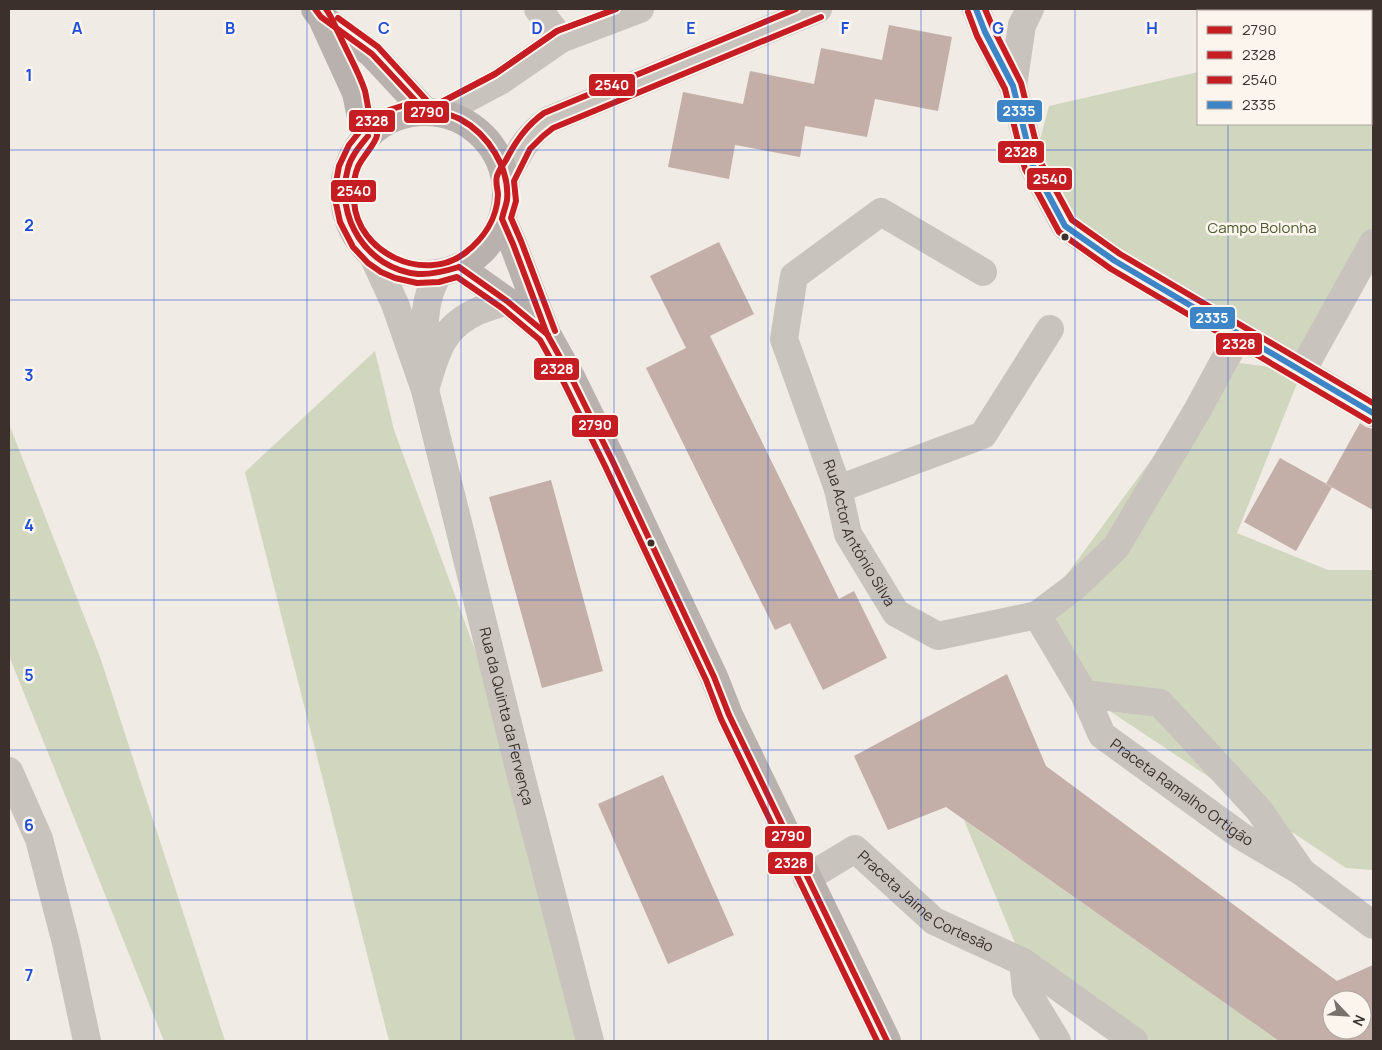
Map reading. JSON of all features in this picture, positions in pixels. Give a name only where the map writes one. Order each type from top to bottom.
[{"type":"main road","points":[[318,13],[372,54],[433,112]]},
{"type":"main road","points":[[318,13],[356,93],[362,122],[368,136]]},
{"type":"main road","points":[[433,112],[458,118],[471,126],[482,135],[498,158],[505,179],[506,200],[502,219],[493,237],[478,254],[448,270],[417,274],[398,270],[385,264],[373,256],[360,242],[348,219],[343,194],[347,168],[356,150],[379,126],[393,118],[410,113],[433,112]]},
{"type":"main road","points":[[502,219],[547,334],[571,377],[613,462],[714,677],[729,715],[887,1041]]},
{"type":"main road","points":[[448,270],[507,300],[547,334]]},
{"type":"street","points":[[538,9],[561,39]]},
{"type":"street","points":[[433,112],[500,81],[561,39],[640,9]]},
{"type":"street","points":[[505,179],[523,144],[537,129],[549,120],[818,9]]},
{"type":"street","points":[[976,9],[985,32],[1013,86],[1033,166],[1065,226],[1115,262],[1373,413]]},
{"type":"street","points":[[1013,86],[1022,14]]},
{"type":"street","name":"Rua Actor António Silva","points":[[983,272],[881,212],[794,276],[784,339],[838,489],[848,534],[896,613],[938,636],[1037,615],[1073,588],[1116,547],[1240,335]]},
{"type":"street","points":[[1302,371],[1373,243]]},
{"type":"street","name":"Rua da Quinta da Fervença","points":[[373,256],[395,304],[425,390],[520,772],[590,1041]]},
{"type":"street","name":"Rua da Quinta da Fervença","points":[[425,390],[424,345],[429,296],[448,270]]},
{"type":"street","points":[[425,390],[437,350],[445,336],[454,326],[477,312],[507,300]]},
{"type":"street","points":[[838,489],[983,435],[1050,329]]},
{"type":"street","name":"Praceta Ramalho Ortigão","points":[[1037,615],[1084,694],[1102,735],[1241,836],[1302,872],[1373,925]]},
{"type":"street","name":"Praceta Ramalho Ortigão","points":[[1084,694],[1160,703],[1259,810],[1302,872]]},
{"type":"street","points":[[9,771],[39,839],[66,943],[87,1041]]},
{"type":"street","name":"Praceta Jaime Cortesão","points":[[807,878],[856,849],[934,921],[1023,962],[1134,1041]]},
{"type":"street","points":[[1023,962],[1026,990],[1057,1041]]},
{"type":"green space","name":"Campo Bolonha","points":[[1372,34],[1373,243],[1302,371],[1237,533],[1328,570],[1373,570],[1373,870],[1346,868],[1084,694],[1037,615],[1224,361],[1300,371],[1065,226],[1033,166],[1049,106],[1197,72],[1197,125],[1372,125]]},
{"type":"green space","points":[[375,351],[394,430],[520,772],[590,1041],[389,1041],[245,472]]},
{"type":"green space","points":[[9,424],[100,657],[225,1041],[164,1041],[9,656]]},
{"type":"green space","points":[[964,820],[1279,1041],[1134,1041],[1023,962]]},
{"type":"building","points":[[889,25],[952,37],[938,111],[875,99],[867,137],[805,126],[800,157],[735,145],[729,179],[668,167],[683,92],[743,104],[750,71],[814,84],[821,48],[882,60]]},
{"type":"building","points":[[719,242],[754,314],[710,336],[839,599],[854,591],[887,658],[823,690],[790,623],[775,630],[646,368],[686,348],[650,276]]},
{"type":"building","points":[[1360,423],[1373,429],[1373,510],[1326,484]]},
{"type":"building","points":[[1280,458],[1332,487],[1296,551],[1244,522]]},
{"type":"building","points":[[551,480],[603,671],[542,688],[489,497]]},
{"type":"building","points":[[1007,674],[1046,766],[1337,981],[1373,965],[1373,1041],[1279,1041],[946,807],[888,830],[854,756]]},
{"type":"building","points":[[663,775],[734,935],[668,964],[598,804]]},
{"type":"transit line","name":"2790","points":[[315,9],[321,17],[372,54],[426,112],[435,112],[460,119],[480,133],[495,153],[505,176],[507,200],[502,219]]},
{"type":"transit line","name":"2540","points":[[326,9],[363,84],[371,119],[377,135],[355,175],[354,201],[358,219],[367,235],[380,248],[395,258],[413,264],[431,265],[449,262],[465,253],[483,235],[495,212],[498,195],[496,179],[499,172],[522,134],[544,113],[796,9]]},
{"type":"transit line","name":"2328","points":[[616,9],[557,31],[495,74],[438,104],[408,104],[389,110],[373,120],[361,130],[349,145],[339,166],[334,194],[340,222],[353,247],[368,263],[381,272],[395,278],[417,283],[439,282],[457,277],[502,308],[540,340],[563,381],[605,466],[706,680],[721,719],[877,1041]]},
{"type":"transit line","name":"2540","points":[[338,18],[378,47],[430,104],[438,104],[495,74],[557,31],[616,9]]},
{"type":"transit line","name":"2335","points":[[976,9],[985,32],[1013,86],[1033,166],[1065,226],[1115,261],[1373,413]]},
{"type":"transit line","name":"2540","points":[[985,9],[1021,83],[1041,163],[1072,220],[1120,254],[1373,403]]},
{"type":"transit line","name":"2328","points":[[968,12],[977,36],[1005,89],[1025,169],[1059,232],[1111,269],[1369,421]]},
{"type":"transit line","name":"2328","points":[[555,331],[511,218],[516,201],[514,181],[530,149],[553,128],[821,17]]},
{"type":"transit line","name":"2790","points":[[368,136],[351,159],[345,186],[346,205],[351,222],[359,237],[370,251],[384,262],[400,270],[428,274],[459,267]]},
{"type":"transit line","name":"2790","points":[[502,219],[547,334],[571,377],[613,462],[714,677],[729,715],[887,1041]]},
{"type":"transit line","name":"2790","points":[[459,267],[507,301],[548,335]]}]
